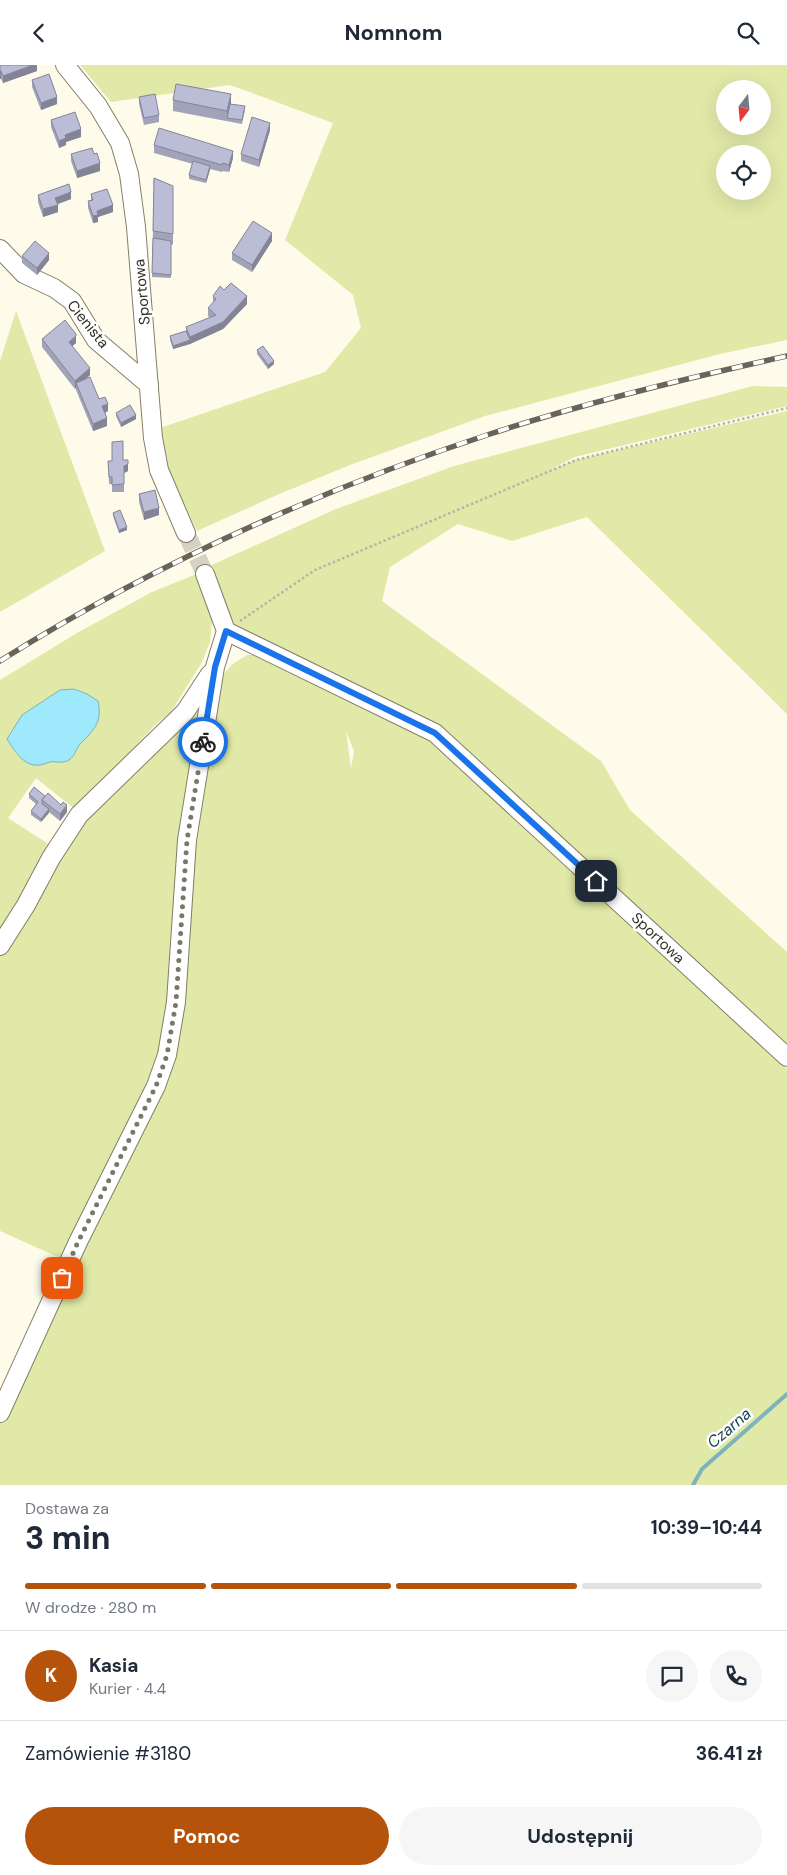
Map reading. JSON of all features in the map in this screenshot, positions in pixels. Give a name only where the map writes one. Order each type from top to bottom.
[{"type":"street","name":"Sportowa","points":[[65,65],[98,106],[120,143],[129,174],[136,227],[153,438],[159,470],[186,533]]},
{"type":"street","name":"Cienista","points":[[0,249],[24,274],[54,288],[72,301],[96,340],[149,385]]},
{"type":"street","points":[[0,1413],[78,1242],[156,1086],[167,1055],[176,1002],[187,840],[215,667],[226,631],[205,574]]},
{"type":"street","name":"Sportowa","points":[[226,631],[435,733],[787,1057]]},
{"type":"street","points":[[0,946],[26,905],[51,858],[79,815],[185,712],[215,667]]},
{"type":"path","points":[[226,631],[315,570],[576,460],[787,408]]},
{"type":"green space","points":[[80,65],[787,65],[787,340],[720,354],[485,416],[350,465],[197,531],[165,465],[160,428],[325,372],[361,328],[353,295],[285,240],[333,123],[230,85],[111,102]]},
{"type":"green space","points":[[16,311],[105,551],[0,612],[0,361]]},
{"type":"green space","points":[[753,386],[787,387],[787,406],[575,457],[546,472],[576,460],[787,411],[787,714],[587,517],[512,541],[458,524],[390,567],[382,601],[601,761],[630,810],[787,952],[787,1052],[435,733],[226,631],[203,569],[336,509],[454,466]]},
{"type":"green space","points":[[199,573],[210,604],[212,621],[210,642],[202,662],[171,712],[155,725],[76,810],[36,778],[8,818],[50,845],[0,932],[0,680],[77,633],[152,592]]},
{"type":"green space","points":[[247,655],[260,655],[422,734],[575,871],[613,909],[787,1069],[787,1485],[0,1485],[0,1421],[168,1068],[192,836],[214,683],[234,663]],"holes":[[[346,731],[354,751],[351,769]]]},
{"type":"green space","points":[[200,701],[183,814],[168,1013],[156,1066],[129,1126],[60,1258],[0,1231],[0,953],[75,830]]},
{"type":"water","points":[[74,689],[98,701],[99,716],[95,728],[80,744],[73,757],[69,760],[39,765],[24,761],[7,739],[22,715],[60,690]]},
{"type":"building","points":[[0,65],[33,65],[3,76],[0,72]]},
{"type":"building","points":[[49,74],[57,97],[41,103],[32,80]]},
{"type":"building","points":[[176,84],[231,94],[227,111],[173,100]]},
{"type":"building","points":[[155,94],[159,115],[144,118],[139,97]]},
{"type":"building","points":[[230,104],[245,106],[242,120],[227,118]]},
{"type":"building","points":[[75,112],[81,129],[65,135],[66,138],[59,141],[51,120]]},
{"type":"building","points":[[252,117],[270,123],[259,160],[241,154]]},
{"type":"building","points":[[159,128],[233,151],[229,165],[223,163],[222,165],[154,145]]},
{"type":"building","points":[[92,148],[94,154],[97,153],[100,163],[77,171],[71,154]]},
{"type":"building","points":[[193,161],[210,166],[206,180],[189,175]]},
{"type":"building","points":[[154,178],[173,186],[173,234],[153,231]]},
{"type":"building","points":[[69,184],[71,192],[55,198],[58,205],[43,209],[38,195]]},
{"type":"building","points":[[107,189],[113,205],[97,211],[98,215],[93,216],[88,201],[93,200],[91,194]]},
{"type":"building","points":[[253,221],[272,233],[252,265],[232,253]]},
{"type":"building","points":[[153,238],[171,241],[171,275],[152,273]]},
{"type":"building","points":[[35,241],[49,253],[37,268],[22,256]]},
{"type":"building","points":[[231,283],[247,296],[223,322],[190,337],[186,327],[216,315],[208,308],[216,299],[213,296],[220,286],[224,290]]},
{"type":"building","points":[[65,320],[76,334],[69,342],[90,368],[75,381],[42,339]]},
{"type":"building","points":[[186,331],[190,340],[173,346],[170,336]]},
{"type":"building","points":[[263,346],[274,361],[268,365],[257,350]]},
{"type":"building","points":[[90,377],[99,399],[105,397],[108,404],[102,406],[107,418],[93,424],[76,383]]},
{"type":"building","points":[[130,405],[136,415],[121,423],[116,413]]},
{"type":"building","points":[[123,441],[123,460],[128,460],[128,464],[124,466],[124,484],[112,485],[112,477],[109,477],[108,461],[112,461],[112,442]]},
{"type":"building","points":[[155,490],[159,508],[144,512],[139,494]]},
{"type":"building","points":[[120,510],[127,527],[119,530],[113,513]]},
{"type":"building","points":[[34,787],[45,796],[42,804],[49,809],[41,819],[31,811],[38,802],[29,794]]},
{"type":"building","points":[[48,793],[61,805],[63,802],[67,805],[60,814],[42,800]]},
{"type":"waterway","name":"Czarna","points":[[693,1485],[702,1469],[787,1394]]},
{"type":"tunnel","points":[[186,533],[205,574]]},
{"type":"railway","points":[[0,661],[58,626],[177,562],[300,505],[363,480],[426,456],[563,411],[787,356]]},
{"type":"way so far","points":[[62,1278],[156,1086],[167,1055],[176,1002],[187,840],[203,742]]},
{"type":"route","points":[[203,742],[215,667],[226,631],[435,733],[596,881]]}]
